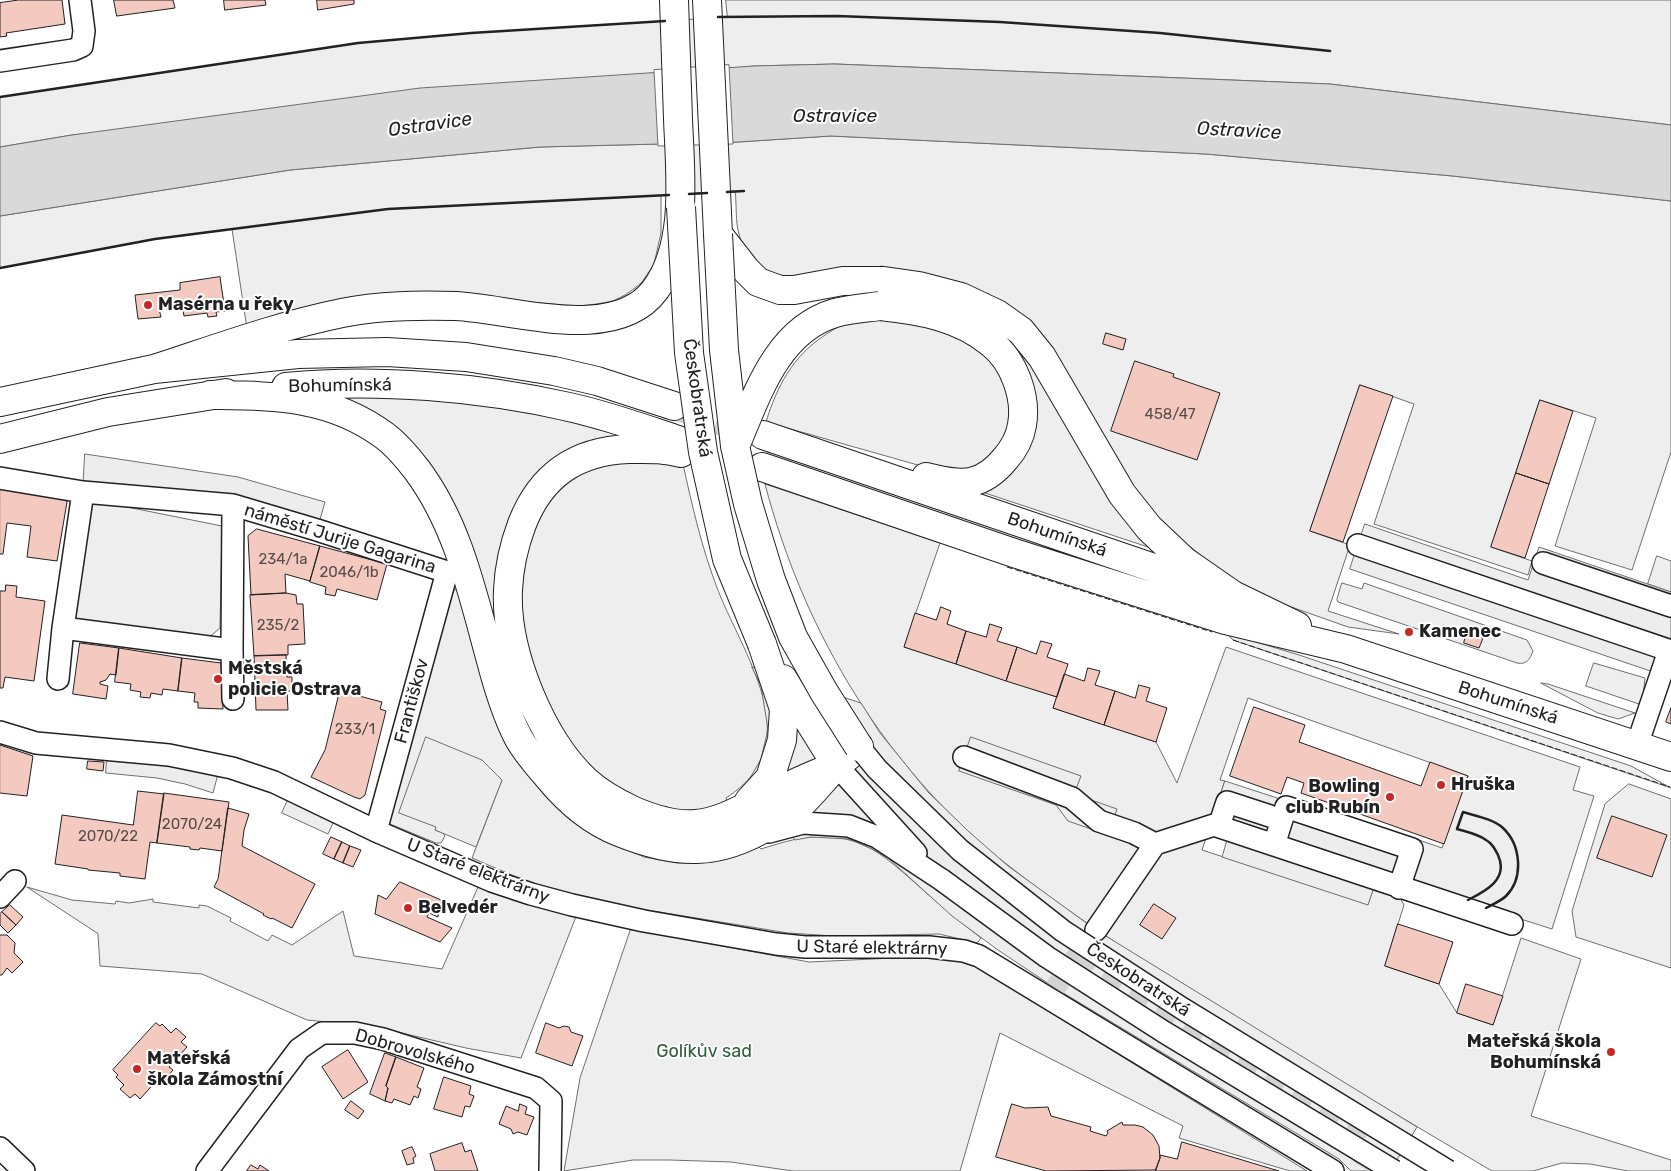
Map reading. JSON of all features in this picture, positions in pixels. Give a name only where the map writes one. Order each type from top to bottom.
[{"type":"main road","name":"Českobratrská","points":[[674,0],[681,207],[689,353],[703,452],[727,559],[762,644],[836,766]]},
{"type":"main road","name":"Českobratrská","points":[[707,0],[724,350],[736,446],[748,504],[771,580],[793,636],[824,692],[859,747]]},
{"type":"main road","points":[[154,369],[282,328],[342,312],[403,306],[457,306],[579,320],[610,318],[642,304],[655,289],[666,270],[674,245],[681,207]]},
{"type":"main road","points":[[718,234],[750,276],[758,282],[773,288],[794,290],[843,281],[882,294],[908,308],[933,314],[966,327],[992,343],[1011,366],[1020,390],[1023,416],[1018,440],[996,470],[988,476],[968,483],[946,481],[814,453]]},
{"type":"main road","points":[[736,446],[766,376],[778,356],[790,342],[815,322],[829,315],[855,309],[882,294],[919,286],[961,297],[997,314],[1021,332],[1034,346],[1050,369],[1106,468],[1136,513],[1172,551],[1233,595]]},
{"type":"main road","name":"Bohumínská","points":[[0,402],[154,369],[298,354],[387,352],[466,357],[563,373],[615,386],[674,406]]},
{"type":"main road","points":[[0,389],[27,382],[75,385]]},
{"type":"main road","name":"Bohumínská","points":[[0,439],[108,412],[210,395],[311,385],[386,384],[460,389],[570,407],[680,446],[663,449],[620,450],[599,453],[576,461],[560,470],[547,482],[527,512],[516,539],[510,565],[508,590],[509,623],[526,684],[539,714],[568,761],[585,780],[604,796],[627,808],[673,823],[695,824],[716,820],[738,811]]},
{"type":"main road","points":[[210,395],[275,396],[321,404],[362,421],[386,436],[404,453],[440,504],[454,535],[456,568],[507,713],[524,746],[559,791],[575,806],[614,830],[636,839],[677,848],[711,849],[752,836],[797,808],[836,766],[859,747]]},
{"type":"main road","name":"Bohumínská","points":[[763,435],[1233,595],[1346,649]]},
{"type":"main road","name":"Bohumínská","points":[[762,470],[804,482],[1014,553],[1217,617],[1346,649],[1671,757]]},
{"type":"main road","points":[[738,811],[770,778],[782,740],[784,709],[762,644]]},
{"type":"main road","points":[[738,811],[797,781],[836,766]]},
{"type":"street","points":[[0,61],[74,50],[82,46],[84,31],[80,0]]},
{"type":"street","name":"náměstí Jurije Gagarina","points":[[0,478],[83,492],[233,506],[456,568]]},
{"type":"street","points":[[58,679],[63,628],[83,492]]},
{"type":"street","name":"náměstí Jurije Gagarina","points":[[233,506],[233,699]]},
{"type":"street","points":[[1358,545],[1670,651],[1637,745]]},
{"type":"street","points":[[1543,563],[1671,606]]},
{"type":"street","name":"Františkov","points":[[376,831],[456,568]]},
{"type":"street","points":[[63,628],[232,650]]},
{"type":"street","name":"U Staré elektrárny","points":[[0,732],[36,743],[169,755],[227,767],[274,782],[376,831],[492,881],[572,905],[644,921],[776,944],[805,947],[929,947],[964,951],[979,956],[1051,993],[1333,1171]]},
{"type":"street","name":"Českobratrská","points":[[859,747],[877,769],[960,850],[1064,931],[1183,1009],[1448,1171]]},
{"type":"street","points":[[964,757],[1072,798],[1099,821],[1134,833],[1155,844]]},
{"type":"street","name":"Českobratrská","points":[[836,766],[942,880],[1047,957],[1164,1032],[1394,1171]]},
{"type":"street","points":[[1219,826],[1227,802],[1270,816]]},
{"type":"street","points":[[1274,845],[1286,807],[1412,849],[1399,888]]},
{"type":"street","points":[[752,836],[803,824],[850,826],[877,837],[942,880]]},
{"type":"street","points":[[1096,930],[1155,844],[1214,825],[1512,924]]},
{"type":"street","points":[[0,897],[16,881]]},
{"type":"street","name":"Dobrovolského","points":[[207,1171],[299,1048],[322,1034],[355,1033],[536,1088],[550,1101],[550,1171]]},
{"type":"street","points":[[0,1148],[24,1171]]},
{"type":"green space","points":[[726,0],[1671,0],[1671,125],[1330,84],[835,64],[754,66],[72,135],[0,147],[0,97],[358,43],[471,33],[727,17]]},
{"type":"green space","points":[[831,136],[1206,154],[1453,176],[1671,201],[1671,452],[1632,570],[1555,546],[1596,418],[1540,400],[1491,547],[1532,561],[1528,575],[1374,524],[1414,404],[1360,385],[1310,531],[1350,545],[1328,611],[1399,634],[1348,627],[1283,604],[1224,573],[1162,525],[1131,490],[1030,329],[885,270],[883,266],[793,277],[766,270],[752,260],[742,244],[737,224],[735,191],[661,195],[661,233],[654,264],[642,282],[625,295],[613,301],[578,306],[480,298],[247,329],[232,229],[155,239],[0,268],[0,216],[290,170],[540,147],[738,142]]},
{"type":"green space","points":[[914,317],[971,342],[996,366],[1004,382],[1014,425],[982,468],[946,473],[766,422],[775,396],[795,362],[825,335],[849,322],[857,320]]},
{"type":"green space","points":[[1002,334],[1024,354],[1160,551],[982,492],[994,485],[1022,374]]},
{"type":"green space","points":[[336,395],[452,400],[536,413],[622,436],[621,440],[553,461],[498,618],[491,619],[468,541]]},
{"type":"green space","points":[[617,459],[683,464],[697,525],[716,585],[753,668],[763,696],[767,724],[764,751],[751,776],[726,798],[727,802],[709,809],[693,812],[677,811],[650,805],[607,785],[578,756],[539,690],[520,622],[521,566],[537,513],[569,475]]},
{"type":"green space","points":[[765,484],[940,543],[904,647],[1057,697],[1053,708],[1156,742],[1177,783],[1226,647],[1580,767],[1573,790],[1594,796],[1552,929],[1405,882],[1419,840],[1442,848],[1468,776],[1248,698],[1220,780],[1225,781],[1202,850],[1368,904],[1373,890],[1400,898],[1404,905],[1385,966],[1439,984],[1457,1013],[1493,1025],[1521,938],[1581,959],[1531,1116],[1671,1160],[1671,1171],[1628,1171],[1590,1164],[1562,1163],[1533,1171],[1492,1171],[1175,981],[1036,887],[965,828],[924,787],[888,742],[856,695],[827,645],[802,593],[782,539]]},
{"type":"green space","points":[[97,501],[222,526],[220,628],[207,639],[76,620],[74,612],[91,505]]},
{"type":"green space","points":[[1657,556],[1671,561],[1671,592],[1648,584]]},
{"type":"green space","points":[[1342,583],[1362,589],[1364,583],[1527,640],[1533,651],[1531,657],[1528,661],[1517,663],[1338,602]]},
{"type":"green space","points":[[457,589],[501,731],[527,773],[546,797],[569,819],[603,839],[644,857],[677,863],[712,862],[759,847],[761,849],[813,837],[847,839],[873,850],[885,858],[981,938],[977,943],[939,934],[834,936],[788,933],[561,896],[472,858],[502,780],[436,827],[435,830],[443,833],[445,836],[441,843],[436,843],[390,824],[387,821],[444,598]]},
{"type":"green space","points":[[1233,635],[1299,655],[1631,766],[1671,788],[1233,640],[1230,637]]},
{"type":"green space","points":[[1594,663],[1645,678],[1643,697],[1639,704],[1586,686]]},
{"type":"green space","points":[[1541,683],[1635,713],[1618,719],[1598,713]]},
{"type":"green space","points":[[1629,784],[1671,799],[1671,968],[1576,937],[1572,911],[1605,804]]},
{"type":"green space","points":[[27,887],[72,900],[115,904],[116,901],[129,903],[153,899],[153,902],[199,908],[199,905],[207,906],[231,918],[230,921],[268,941],[272,935],[292,945],[343,911],[354,956],[442,969],[478,887],[577,914],[521,1058],[466,1048],[376,1027],[307,1020],[202,974],[100,966],[98,934]]},
{"type":"green space","name":"Golíkův sad","points":[[631,929],[809,962],[936,956],[974,965],[1307,1171],[1290,1171],[1179,1138],[1183,1126],[1000,1033],[960,1171],[793,1171],[731,1162],[633,1160],[564,1171],[580,1078]]},
{"type":"shaded area","points":[[85,454],[238,477],[325,502],[317,530],[83,492]]},
{"type":"shaded area","points":[[1365,524],[1528,580],[1539,547],[1671,592],[1671,678],[1350,569]]},
{"type":"shaded area","points":[[752,667],[861,703],[880,733],[928,792],[1008,866],[1096,930],[1417,1127],[1390,1171],[1351,1171],[1339,1159],[1055,988],[998,950],[952,916],[888,858],[872,849],[849,839],[811,837],[795,840],[749,780],[761,759],[768,729],[761,686]]},
{"type":"shaded area","points":[[426,737],[482,760],[502,780],[476,847],[435,830],[436,827],[399,813]]},
{"type":"shaded area","points":[[971,737],[1081,776],[1074,794],[1117,809],[1108,835],[1068,821],[1056,805],[959,771]]},
{"type":"shaded area","points":[[107,758],[168,765],[218,774],[213,793],[157,778],[106,773]]},
{"type":"shaded area","points":[[1225,781],[1418,844],[1400,898],[1373,890],[1368,905],[1222,857],[1227,840],[1208,834]]},
{"type":"shaded area","points":[[288,800],[334,821],[328,834],[282,813]]},
{"type":"water","name":"Ostravice","points":[[835,64],[1330,84],[1671,125],[1671,201],[1453,176],[1206,154],[831,136],[738,142],[540,147],[290,170],[0,216],[0,147],[72,135],[420,88],[754,66]]},
{"type":"pier","points":[[729,65],[733,144],[658,146],[654,70]]},
{"type":"building","points":[[19,0],[62,0],[65,24],[6,33],[7,36],[0,37],[0,3]]},
{"type":"building","points":[[114,0],[173,0],[175,8],[117,16]]},
{"type":"building","points":[[224,0],[265,0],[266,5],[225,10]]},
{"type":"building","points":[[317,0],[354,0],[354,4],[318,10]]},
{"type":"building","points":[[220,277],[225,311],[216,312],[217,316],[208,317],[207,313],[184,316],[182,305],[159,309],[161,317],[138,319],[135,295],[180,290],[180,283]]},
{"type":"building","points":[[1106,333],[1126,339],[1123,350],[1103,344]]},
{"type":"building","points":[[1135,361],[1174,374],[1173,377],[1220,393],[1197,460],[1111,431]]},
{"type":"building","points":[[1360,385],[1393,396],[1343,542],[1310,531]]},
{"type":"building","points":[[1540,400],[1573,411],[1549,484],[1516,473]]},
{"type":"building","points":[[1516,473],[1549,484],[1525,558],[1491,547]]},
{"type":"building","points":[[0,489],[64,497],[67,502],[57,561],[27,557],[31,526],[7,523],[3,554],[0,554]]},
{"type":"building","points":[[257,529],[320,546],[310,581],[285,574],[286,593],[251,595],[248,536]]},
{"type":"building","points":[[320,546],[387,564],[377,600],[337,589],[335,596],[325,594],[326,587],[310,582]]},
{"type":"building","points":[[6,585],[17,586],[16,597],[45,601],[34,681],[5,677],[3,688],[0,688],[0,591],[5,591]]},
{"type":"building","points":[[286,593],[296,595],[297,604],[303,604],[305,644],[288,645],[288,655],[254,656],[250,595]]},
{"type":"building","points":[[941,607],[951,611],[947,624],[966,631],[956,664],[904,647],[915,613],[936,620]]},
{"type":"building","points":[[990,624],[1002,628],[997,641],[1017,647],[1006,681],[956,664],[966,631],[986,637]]},
{"type":"building","points":[[1467,632],[1483,638],[1479,648],[1464,643]]},
{"type":"building","points":[[1041,641],[1052,644],[1047,657],[1068,664],[1057,697],[1006,681],[1017,647],[1036,654]]},
{"type":"building","points":[[80,643],[119,648],[116,675],[110,674],[106,680],[100,682],[100,684],[108,686],[106,699],[73,694]]},
{"type":"building","points":[[119,648],[182,658],[178,691],[163,689],[162,695],[151,693],[150,698],[140,697],[141,692],[130,690],[131,684],[115,682]]},
{"type":"building","points":[[286,655],[287,677],[292,677],[292,691],[287,691],[288,710],[256,710],[254,656]]},
{"type":"building","points":[[182,658],[221,663],[223,709],[198,708],[198,702],[194,702],[195,693],[178,691]]},
{"type":"building","points":[[1088,668],[1100,671],[1095,685],[1115,691],[1104,725],[1053,708],[1064,674],[1084,681]]},
{"type":"building","points":[[1139,685],[1150,688],[1146,701],[1167,708],[1156,742],[1104,725],[1115,691],[1135,698]]},
{"type":"building","points":[[340,691],[382,702],[380,709],[386,711],[365,795],[360,799],[311,777],[325,750]]},
{"type":"building","points":[[1254,707],[1305,725],[1299,742],[1421,786],[1430,762],[1468,776],[1444,844],[1301,793],[1304,783],[1287,777],[1281,794],[1230,776]]},
{"type":"building","points":[[1671,708],[1671,724],[1666,722]]},
{"type":"building","points":[[0,745],[33,756],[27,796],[0,793]]},
{"type":"building","points":[[88,761],[104,762],[103,771],[87,769]]},
{"type":"building","points":[[138,791],[164,794],[157,843],[150,842],[145,879],[120,876],[120,873],[55,864],[62,815],[133,825]]},
{"type":"building","points":[[164,793],[229,802],[222,851],[200,848],[199,850],[190,849],[190,847],[157,843]]},
{"type":"building","points":[[228,808],[249,814],[242,846],[315,884],[292,928],[263,915],[214,887],[218,879]]},
{"type":"building","points":[[1612,816],[1667,835],[1652,877],[1597,858]]},
{"type":"building","points":[[331,837],[342,842],[334,859],[323,854]]},
{"type":"building","points":[[342,842],[350,846],[343,863],[334,859]]},
{"type":"building","points":[[350,846],[361,850],[353,867],[343,863]]},
{"type":"building","points":[[400,882],[441,900],[438,917],[429,913],[427,917],[452,928],[440,942],[375,914],[378,895],[386,899]]},
{"type":"building","points":[[1154,904],[1176,918],[1162,939],[1140,925]]},
{"type":"building","points":[[10,905],[23,917],[16,925],[2,912]]},
{"type":"building","points":[[2,912],[16,925],[8,933],[0,925],[0,914]]},
{"type":"building","points":[[1398,924],[1453,942],[1439,984],[1385,966]]},
{"type":"building","points":[[0,935],[7,935],[15,943],[14,953],[23,962],[12,973],[7,968],[2,975],[0,975]]},
{"type":"building","points":[[1466,984],[1503,996],[1493,1025],[1457,1013]]},
{"type":"building","points":[[156,1023],[160,1026],[162,1024],[171,1033],[176,1028],[186,1037],[181,1042],[187,1047],[169,1067],[173,1070],[162,1083],[158,1079],[140,1099],[135,1094],[130,1098],[120,1089],[124,1085],[116,1077],[118,1075],[113,1070]]},
{"type":"building","points":[[546,1023],[559,1028],[569,1027],[571,1032],[583,1036],[572,1066],[536,1053]]},
{"type":"building","points":[[348,1050],[368,1082],[343,1099],[322,1067]]},
{"type":"building","points":[[385,1053],[396,1057],[386,1086],[388,1088],[385,1101],[370,1094]]},
{"type":"building","points":[[396,1057],[424,1068],[417,1087],[421,1089],[418,1098],[414,1096],[410,1105],[394,1099],[392,1103],[385,1101],[388,1088],[386,1086]]},
{"type":"building","points":[[444,1077],[471,1086],[469,1094],[474,1096],[470,1107],[465,1106],[462,1117],[434,1109]]},
{"type":"building","points":[[351,1101],[364,1111],[358,1119],[345,1110]]},
{"type":"building","points":[[520,1104],[527,1107],[525,1114],[534,1117],[527,1135],[518,1132],[513,1134],[511,1129],[499,1124],[506,1106],[518,1111]]},
{"type":"building","points":[[1012,1104],[1025,1108],[1048,1107],[1051,1116],[1091,1127],[1090,1131],[1106,1136],[1107,1131],[1122,1122],[1123,1125],[1143,1127],[1153,1135],[1159,1146],[1160,1158],[1156,1170],[1046,1171],[996,1157]]},
{"type":"building","points":[[1182,1142],[1279,1171],[1155,1171],[1160,1155],[1177,1159]]},
{"type":"building","points":[[462,1143],[465,1152],[471,1150],[478,1171],[435,1171],[430,1154]]},
{"type":"building","points":[[412,1147],[416,1156],[413,1158],[414,1163],[407,1165],[402,1151]]},
{"type":"building","points":[[251,1165],[258,1169],[260,1165],[269,1171],[247,1171]]},
{"type":"tunnel","points":[[677,407],[754,432]]},
{"type":"tunnel","points":[[1055,988],[1078,955]]},
{"type":"tunnel","points":[[1075,959],[1255,1072],[1364,1135],[1369,1149],[1359,1171]]},
{"type":"fence","points":[[1007,567],[1212,632]]},
{"type":"fence","points":[[1233,640],[1670,787]]},
{"type":"wall","points":[[718,17],[837,16],[1000,22],[1160,33],[1330,51]]},
{"type":"wall","points":[[0,97],[358,43],[471,33],[665,21]]},
{"type":"wall","points":[[727,192],[744,191]]},
{"type":"wall","points":[[689,194],[707,193]]},
{"type":"wall","points":[[0,268],[155,239],[388,209],[669,195]]},
{"type":"wall","points":[[1468,900],[1482,893],[1494,883],[1498,877],[1501,863],[1492,844],[1483,838],[1457,829],[1463,812],[1499,825],[1509,835],[1517,852],[1518,871],[1512,889],[1504,898],[1486,908]]},
{"type":"place","name":"Masérna u řeky","points":[[148,305]]},
{"type":"place","name":"Kamenec","points":[[1409,632]]},
{"type":"place","name":"Městská policie Ostrava","points":[[218,679]]},
{"type":"place","name":"Hruška","points":[[1441,785]]},
{"type":"place","name":"Bowling club Rubín","points":[[1390,797]]},
{"type":"place","name":"Belvedér","points":[[408,908]]},
{"type":"place","name":"Mateřská škola Bohumínská","points":[[1611,1052]]},
{"type":"place","name":"Mateřská škola Zámostní","points":[[137,1069]]}]
